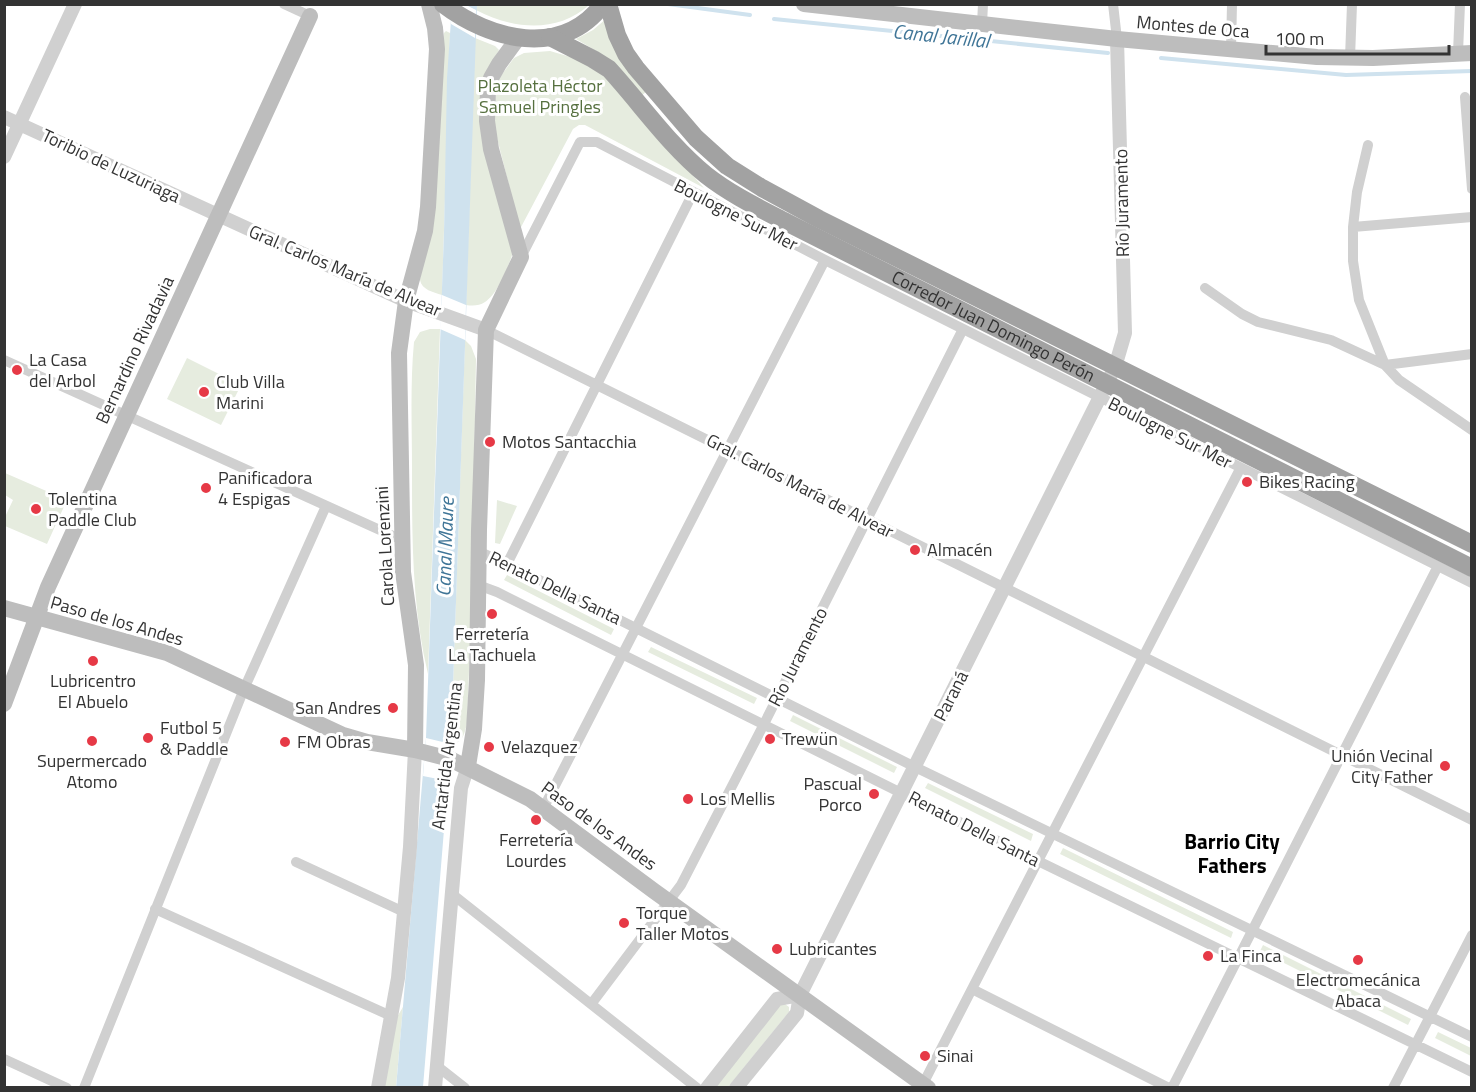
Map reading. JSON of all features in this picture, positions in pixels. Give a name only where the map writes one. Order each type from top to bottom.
[{"type":"highway","points":[[447,8],[476,25],[518,38],[550,37],[581,26],[596,14],[603,4]]},
{"type":"highway","name":"Corredor Juan Domingo Perón","points":[[608,4],[617,35],[636,68],[696,138],[727,166],[762,188],[819,219],[1472,544]]},
{"type":"highway","name":"Corredor Juan Domingo Perón","points":[[550,37],[609,69],[687,158],[707,176],[731,192],[1104,391],[1472,568]]},
{"type":"main road","name":"Carola Lorenzini","points":[[420,751],[416,665],[403,572],[399,353],[406,302],[425,231],[428,207],[437,49],[429,4]]},
{"type":"main road","name":"Montes de Oca","points":[[804,4],[854,7],[982,24],[1231,50],[1350,58],[1465,53]]},
{"type":"main road","name":"Bernardino Rivadavia","points":[[4,704],[36,618],[126,414],[310,16]]},
{"type":"main road","points":[[518,38],[491,78],[488,89],[487,121],[491,149],[521,257]]},
{"type":"main road","name":"Antartida Argentina","points":[[468,766],[475,713],[486,330],[521,257]]},
{"type":"main road","name":"Paso de los Andes","points":[[4,608],[167,653],[343,735],[367,742],[420,751],[468,766],[544,807],[669,902],[926,1086]]},
{"type":"street","points":[[4,157],[75,4]]},
{"type":"street","points":[[284,4],[310,16]]},
{"type":"street","points":[[982,24],[983,4]]},
{"type":"street","name":"Río Juramento","points":[[1104,391],[1115,367],[1125,333],[1117,39],[1113,4]]},
{"type":"street","points":[[1231,50],[1232,4]]},
{"type":"street","points":[[1350,58],[1352,4]]},
{"type":"street","points":[[1460,4],[1465,53]]},
{"type":"street","points":[[1465,97],[1472,189]]},
{"type":"street","name":"Toribio de Luzuriaga","points":[[4,117],[218,215]]},
{"type":"street","name":"Boulogne Sur Mer","points":[[580,142],[597,142],[963,329],[1104,391],[1240,469],[1472,583]]},
{"type":"street","name":"Antartida Argentina","points":[[521,257],[580,142]]},
{"type":"street","points":[[1368,146],[1357,192],[1353,227],[1353,261],[1359,300],[1385,365],[1399,380],[1472,430]]},
{"type":"street","points":[[507,564],[693,193]]},
{"type":"street","name":"Gral. Carlos María de Alvear","points":[[218,215],[406,302],[486,330],[1472,820]]},
{"type":"street","points":[[1353,227],[1472,218]]},
{"type":"street","points":[[544,807],[825,260]]},
{"type":"street","points":[[1205,288],[1242,314],[1258,322],[1331,340],[1385,365],[1472,354]]},
{"type":"street","name":"Río Juramento","points":[[592,1003],[681,885],[963,329]]},
{"type":"street","points":[[4,360],[402,540]]},
{"type":"street","name":"Paraná","points":[[739,1086],[797,1013],[800,995],[1104,391]]},
{"type":"street","points":[[926,1086],[972,989],[1240,469]]},
{"type":"street","points":[[84,1088],[244,689],[326,506]]},
{"type":"street","name":"Renato Della Santa","points":[[478,551],[915,767],[1472,1037]]},
{"type":"street","points":[[972,989],[1170,1088],[1438,567]]},
{"type":"street","name":"Renato Della Santa","points":[[478,585],[497,592],[1038,861],[1472,1072]]},
{"type":"street","name":"Carola Lorenzini","points":[[378,1088],[398,978],[420,751]]},
{"type":"street","name":"Antartida Argentina","points":[[435,1088],[460,788],[468,766]]},
{"type":"street","points":[[296,862],[404,912]]},
{"type":"street","points":[[452,894],[697,1088]]},
{"type":"street","points":[[155,909],[391,1016]]},
{"type":"street","points":[[1393,1088],[1472,935]]},
{"type":"street","points":[[707,1088],[777,999],[800,995]]},
{"type":"street","points":[[4,1059],[67,1088]]},
{"type":"street","points":[[437,1066],[465,1088]]},
{"type":"green space","points":[[477,5],[589,5],[563,21],[534,25],[504,21],[476,10]]},
{"type":"green space","points":[[607,18],[646,92],[641,96],[598,52],[576,39],[593,30]]},
{"type":"green space","points":[[446,31],[450,33],[442,295],[425,288],[420,280]]},
{"type":"green space","points":[[475,38],[499,50],[486,73],[513,252],[506,272],[494,293],[485,302],[474,306],[466,305]]},
{"type":"green space","name":"Plazoleta Héctor Samuel Pringles","points":[[550,51],[574,58],[603,74],[704,188],[585,125],[579,125],[573,129],[520,229],[493,122],[497,81],[514,58],[524,53]]},
{"type":"green space","points":[[440,329],[428,674],[419,624],[414,573],[412,374],[414,342],[420,332]]},
{"type":"green space","points":[[465,340],[471,346],[476,359],[472,592],[467,723],[461,740],[451,744]]},
{"type":"green space","name":"Club Villa Marini","points":[[187,358],[241,385],[221,425],[167,399]]},
{"type":"green space","name":"Tolentina Paddle Club","points":[[5,473],[67,500],[47,544],[5,526],[5,517],[13,500],[5,495]]},
{"type":"green space","points":[[497,500],[517,506],[500,544],[495,543]]},
{"type":"green space","points":[[507,575],[614,629],[611,635],[504,580]]},
{"type":"green space","points":[[651,647],[757,698],[754,704],[648,652]]},
{"type":"green space","points":[[793,715],[897,767],[894,773],[790,721]]},
{"type":"green space","points":[[928,783],[1033,834],[1031,841],[925,788]]},
{"type":"green space","points":[[1063,848],[1233,932],[1231,938],[1060,854]]},
{"type":"green space","points":[[1263,945],[1411,1019],[1408,1025],[1260,951]]},
{"type":"green space","points":[[785,1004],[789,1007],[789,1012],[728,1087],[715,1088],[780,1005]]},
{"type":"green space","points":[[403,1007],[396,1087],[384,1088],[397,1017]]},
{"type":"green space","points":[[1438,1032],[1471,1048],[1471,1056],[1435,1038]]},
{"type":"water","name":"Canal Maure","points":[[452,5],[477,5],[451,744],[423,1087],[396,1088],[426,738],[444,232],[447,78]]},
{"type":"pier","points":[[452,5],[466,5],[476,10],[475,38],[451,24]]},
{"type":"pier","points":[[442,295],[466,305],[465,340],[440,329]]},
{"type":"pier","points":[[426,738],[451,744],[448,781],[423,776]]},
{"type":"waterway","points":[[668,4],[750,15]]},
{"type":"waterway","name":"Canal Jarillal","points":[[774,19],[1108,53]]},
{"type":"waterway","name":"Canal Jarillal","points":[[1161,58],[1346,75],[1472,71]]},
{"type":"place","name":"La Casa del Arbol","points":[[17,370]]},
{"type":"place","name":"Club Villa Marini","points":[[204,392]]},
{"type":"place","name":"Motos Santacchia","points":[[490,442]]},
{"type":"place","name":"Bikes Racing","points":[[1247,482]]},
{"type":"place","name":"Panificadora 4 Espigas","points":[[206,488]]},
{"type":"place","name":"Tolentina Paddle Club","points":[[36,509]]},
{"type":"place","name":"Almacén","points":[[915,550]]},
{"type":"place","name":"Ferretería La Tachuela","points":[[492,614]]},
{"type":"place","name":"Lubricentro El Abuelo","points":[[93,661]]},
{"type":"place","name":"San Andres","points":[[393,708]]},
{"type":"place","name":"Futbol 5 & Paddle","points":[[148,738]]},
{"type":"place","name":"Trewün","points":[[770,739]]},
{"type":"place","name":"Supermercado Atomo","points":[[92,741]]},
{"type":"place","name":"FM Obras","points":[[285,742]]},
{"type":"place","name":"Velazquez","points":[[489,747]]},
{"type":"place","name":"Unión Vecinal City Father","points":[[1445,766]]},
{"type":"place","name":"Pascual Porco","points":[[874,794]]},
{"type":"place","name":"Los Mellis","points":[[688,799]]},
{"type":"place","name":"Ferretería Lourdes","points":[[536,820]]},
{"type":"place","name":"Torque Taller Motos","points":[[624,923]]},
{"type":"place","name":"Lubricantes","points":[[777,949]]},
{"type":"place","name":"La Finca","points":[[1208,956]]},
{"type":"place","name":"Electromecánica Abaca","points":[[1358,960]]},
{"type":"place","name":"Sinai","points":[[925,1056]]},
{"type":"district","name":"Barrio City Fathers","points":[[1232,854]]}]
